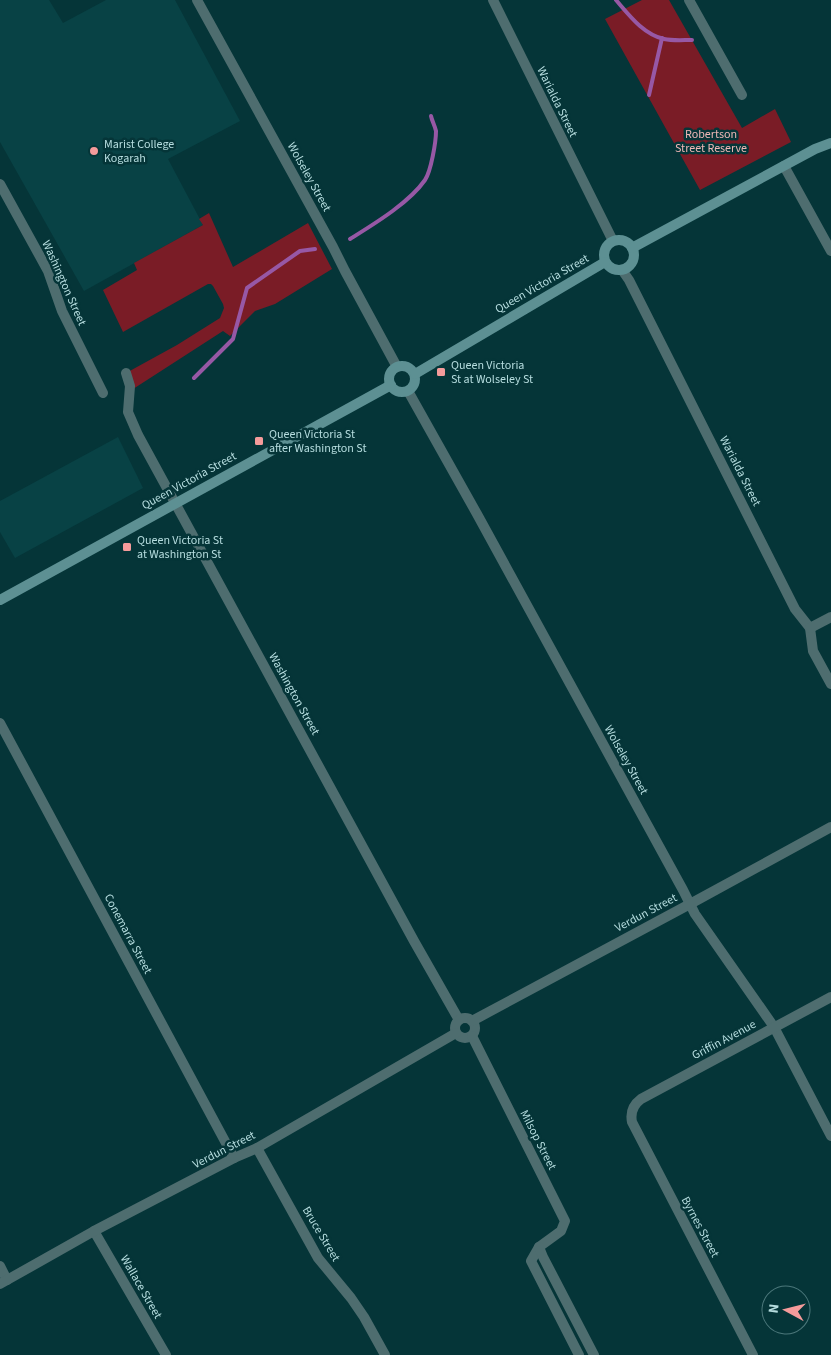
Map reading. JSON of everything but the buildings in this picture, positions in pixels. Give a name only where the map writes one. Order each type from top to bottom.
[{"type":"main road","points":[[632,248],[784,166],[831,143]]},
{"type":"main road","points":[[613,241],[624,241],[629,244],[634,253],[630,266],[622,270],[612,269],[605,262],[604,252],[606,247],[613,241]]},
{"type":"main road","name":"Queen Victoria Street","points":[[415,374],[605,262]]},
{"type":"main road","points":[[407,366],[415,374],[414,385],[408,391],[399,392],[391,385],[390,375],[397,367],[407,366]]},
{"type":"main road","name":"Queen Victoria Street","points":[[0,600],[391,385]]},
{"type":"street","name":"Wolseley Street","points":[[197,0],[397,367]]},
{"type":"street","name":"Warialda Street","points":[[493,0],[613,241]]},
{"type":"street","points":[[689,0],[742,95]]},
{"type":"street","points":[[784,166],[831,251]]},
{"type":"street","name":"Washington Street","points":[[0,184],[48,271],[62,311],[103,393]]},
{"type":"street","name":"Warialda Street","points":[[622,270],[629,280],[795,609],[810,628],[813,651],[831,684]]},
{"type":"street","name":"Washington Street","points":[[126,373],[130,386],[128,412],[130,418],[414,941],[459,1020]]},
{"type":"street","name":"Wolseley Street","points":[[408,391],[695,914],[774,1027],[831,1136]]},
{"type":"street","points":[[810,628],[831,617]]},
{"type":"street","name":"Conemarra Street","points":[[0,723],[234,1158]]},
{"type":"street","name":"Verdun Street","points":[[472,1021],[831,826]]},
{"type":"street","name":"Griffin Avenue","points":[[632,1109],[641,1099],[831,997]]},
{"type":"street","points":[[466,1019],[472,1021],[475,1031],[472,1036],[464,1039],[456,1033],[455,1026],[459,1020],[466,1019]]},
{"type":"street","name":"Verdun Street","points":[[4,1282],[94,1231],[234,1158],[257,1148],[456,1033]]},
{"type":"street","name":"Milsop Street","points":[[472,1036],[566,1221],[561,1231],[540,1247]]},
{"type":"street","name":"Byrnes Street","points":[[632,1109],[632,1122],[753,1355]]},
{"type":"street","name":"Bruce Street","points":[[257,1148],[318,1258],[359,1311],[385,1355]]},
{"type":"street","name":"Wallace Street","points":[[94,1231],[166,1355]]},
{"type":"street","points":[[540,1247],[531,1261],[579,1355]]},
{"type":"street","points":[[540,1247],[543,1257],[594,1355]]},
{"type":"street","points":[[0,1266],[4,1282]]},
{"type":"shaded area","name":"Marist College Kogarah","points":[[0,0],[49,0],[63,23],[106,0],[175,0],[240,121],[168,159],[203,225],[84,291],[0,142]]},
{"type":"shaded area","points":[[118,437],[143,488],[15,558],[0,532],[0,501]]},
{"type":"green space","name":"Robertson Street Reserve","points":[[642,0],[669,0],[742,128],[775,109],[791,142],[700,190],[605,19]]},
{"type":"green space","points":[[209,213],[233,267],[308,223],[332,269],[275,304],[255,311],[230,336],[223,331],[130,391],[126,373],[177,345],[220,318],[224,308],[223,304],[213,286],[208,284],[123,332],[103,290],[137,270],[134,263],[203,225],[199,219]]},
{"type":"waterway","points":[[616,0],[637,23],[656,37],[667,40],[692,40]]},
{"type":"waterway","points":[[649,95],[662,38]]},
{"type":"waterway","points":[[350,239],[401,205],[425,180],[431,163],[436,136],[431,116]]},
{"type":"waterway","points":[[194,378],[233,339],[247,288],[300,251],[315,249]]},
{"type":"place","name":"Marist College Kogarah","points":[[94,151]]},
{"type":"place","name":"Queen Victoria St at Wolseley St","points":[[441,372]]},
{"type":"place","name":"Queen Victoria St after Washington St","points":[[259,441]]},
{"type":"place","name":"Queen Victoria St at Washington St","points":[[127,547]]}]
